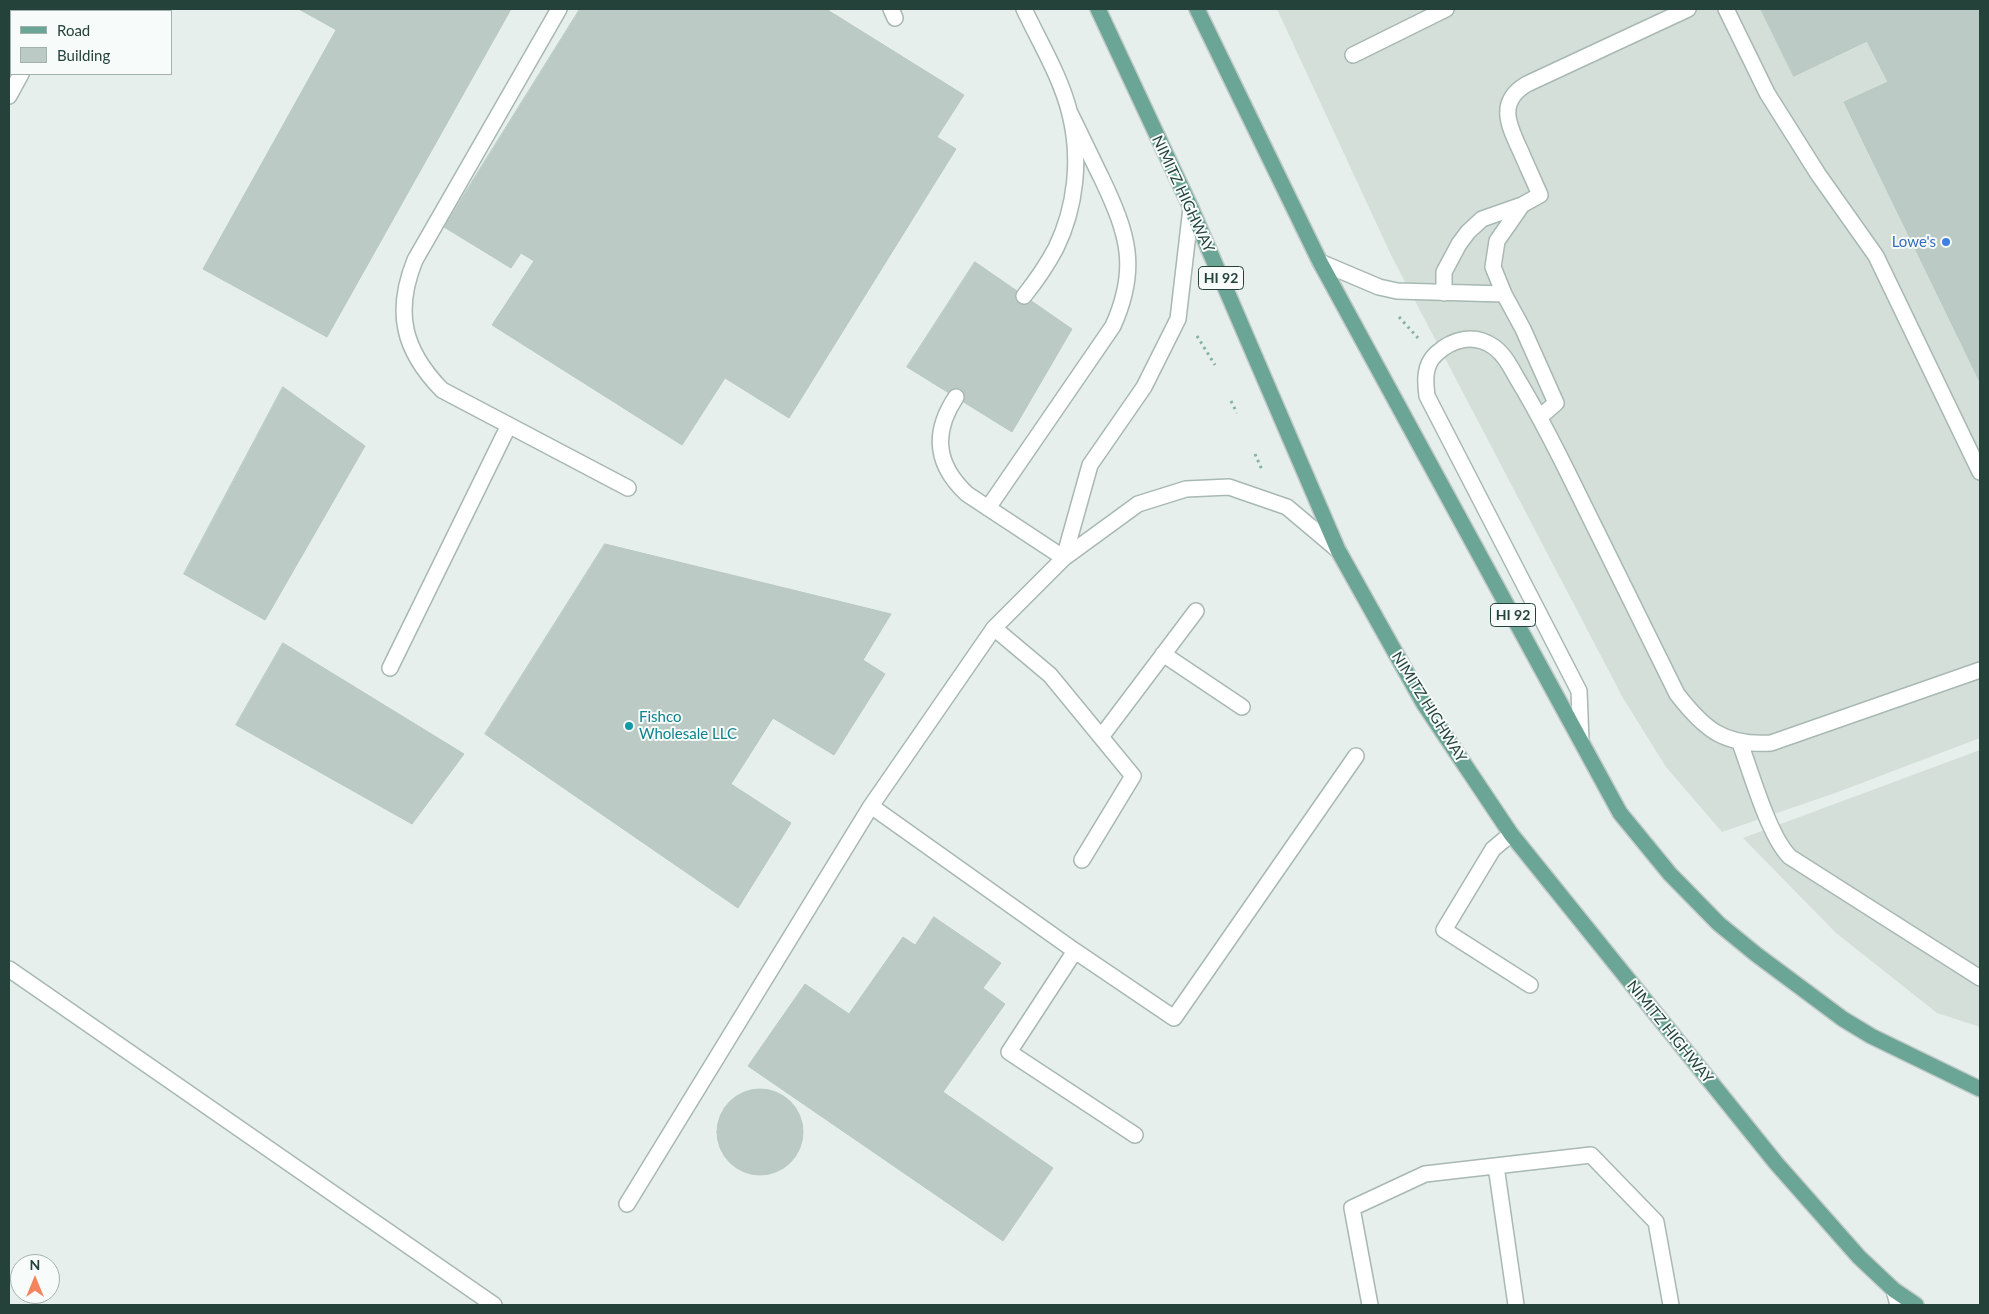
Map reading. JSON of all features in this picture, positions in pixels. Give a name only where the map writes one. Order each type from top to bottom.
[{"type":"main road","name":"NIMITZ HIGHWAY","points":[[1098,9],[1191,208],[1338,550],[1424,704],[1511,834],[1776,1163],[1859,1257],[1894,1290],[1916,1305]]},
{"type":"main road","name":"HI 92","points":[[1197,9],[1320,262],[1620,813],[1670,874],[1719,924],[1843,1019],[1896,1049],[1980,1090]]},
{"type":"lane","points":[[559,9],[415,260],[407,279],[403,300],[404,321],[408,342],[416,360],[442,390],[628,488]]},
{"type":"lane","points":[[988,508],[1113,326],[1126,290],[1128,251],[1118,213],[1070,113],[1060,85],[1024,9]]},
{"type":"lane","points":[[1353,55],[1446,9]]},
{"type":"lane","points":[[1444,293],[1444,272],[1459,244],[1468,232],[1482,219],[1522,205],[1540,195],[1509,125],[1508,105],[1512,96],[1527,84],[1688,9]]},
{"type":"lane","points":[[1726,9],[1766,93],[1818,174],[1876,256],[1980,472]]},
{"type":"lane","points":[[9,96],[20,75]]},
{"type":"lane","points":[[1024,296],[1056,248],[1073,198],[1076,171],[1075,142],[1070,113]]},
{"type":"lane","points":[[1522,205],[1497,241],[1493,267],[1556,402],[1540,417]]},
{"type":"lane","points":[[1064,558],[1090,465],[1144,387],[1178,319],[1191,208]]},
{"type":"lane","points":[[1320,262],[1379,287],[1410,293],[1504,294]]},
{"type":"lane","points":[[1581,741],[1579,691],[1427,396],[1425,382],[1431,359],[1445,346],[1456,340],[1469,338],[1481,340],[1503,354],[1540,417],[1676,694],[1690,712],[1713,731],[1740,743],[1771,743],[1980,670]]},
{"type":"lane","points":[[956,397],[942,423],[940,438],[940,452],[946,468],[955,483],[967,494],[1064,558]]},
{"type":"lane","points":[[390,668],[509,425]]},
{"type":"lane","points":[[627,1204],[871,806],[994,628],[1064,558],[1138,504],[1186,489],[1230,487],[1287,507],[1338,550]]},
{"type":"lane","points":[[1101,736],[1196,611]]},
{"type":"lane","points":[[994,628],[1050,675],[1133,776],[1082,860]]},
{"type":"lane","points":[[1164,654],[1242,707]]},
{"type":"lane","points":[[1740,743],[1766,814],[1784,851],[1790,857],[1980,978]]},
{"type":"lane","points":[[871,806],[1075,951],[1174,1018],[1356,756]]},
{"type":"lane","points":[[1511,834],[1493,849],[1444,930],[1530,985]]},
{"type":"lane","points":[[1075,951],[1009,1052],[1135,1135]]},
{"type":"lane","points":[[9,969],[494,1305]]},
{"type":"lane","points":[[1370,1305],[1352,1208],[1425,1174],[1592,1156],[1656,1222],[1670,1305]]},
{"type":"lane","points":[[1496,1166],[1516,1305]]},
{"type":"lane","points":[[1894,1290],[1898,1305]]},
{"type":"path","points":[[1396,313],[1423,344]]},
{"type":"path","points":[[1193,334],[1198,337],[1215,365]]},
{"type":"path","points":[[1231,401],[1236,413]]},
{"type":"path","points":[[1255,454],[1262,471],[1260,479]]},
{"type":"shaded area","points":[[1277,9],[1980,9],[1980,738],[1838,792],[1722,832],[1666,767],[1623,698],[1391,255]]},
{"type":"shaded area","points":[[1980,750],[1980,1027],[1937,1013],[1836,933],[1743,838]]},
{"type":"building","points":[[299,9],[511,9],[327,337],[203,269],[336,30]]},
{"type":"building","points":[[580,9],[826,9],[964,95],[937,137],[956,149],[789,418],[725,378],[682,445],[492,325],[534,261],[521,253],[511,268],[444,227]]},
{"type":"building","name":"Lowe's","points":[[1761,9],[1980,9],[1980,382],[1844,102],[1888,82],[1867,41],[1794,76]]},
{"type":"building","points":[[975,262],[1072,329],[1012,432],[907,367]]},
{"type":"building","points":[[283,387],[365,446],[265,620],[184,574]]},
{"type":"building","name":"Fishco Wholesale LLC","points":[[605,544],[891,614],[863,660],[885,674],[834,755],[773,718],[731,784],[791,823],[738,908],[485,734]]},
{"type":"building","points":[[283,643],[464,754],[412,824],[236,725]]},
{"type":"building","points":[[934,917],[1001,963],[983,988],[1005,1004],[943,1092],[1053,1168],[1003,1241],[748,1066],[805,984],[849,1014],[903,937],[915,945]]},
{"type":"building","points":[[760,1089],[777,1092],[791,1101],[800,1115],[803,1132],[800,1149],[791,1163],[777,1172],[760,1175],[743,1172],[729,1163],[720,1149],[717,1132],[720,1115],[729,1101],[743,1092]]},
{"type":"place","name":"Lowe's","points":[[1946,242]]},
{"type":"place","name":"Fishco Wholesale LLC","points":[[629,726]]}]
